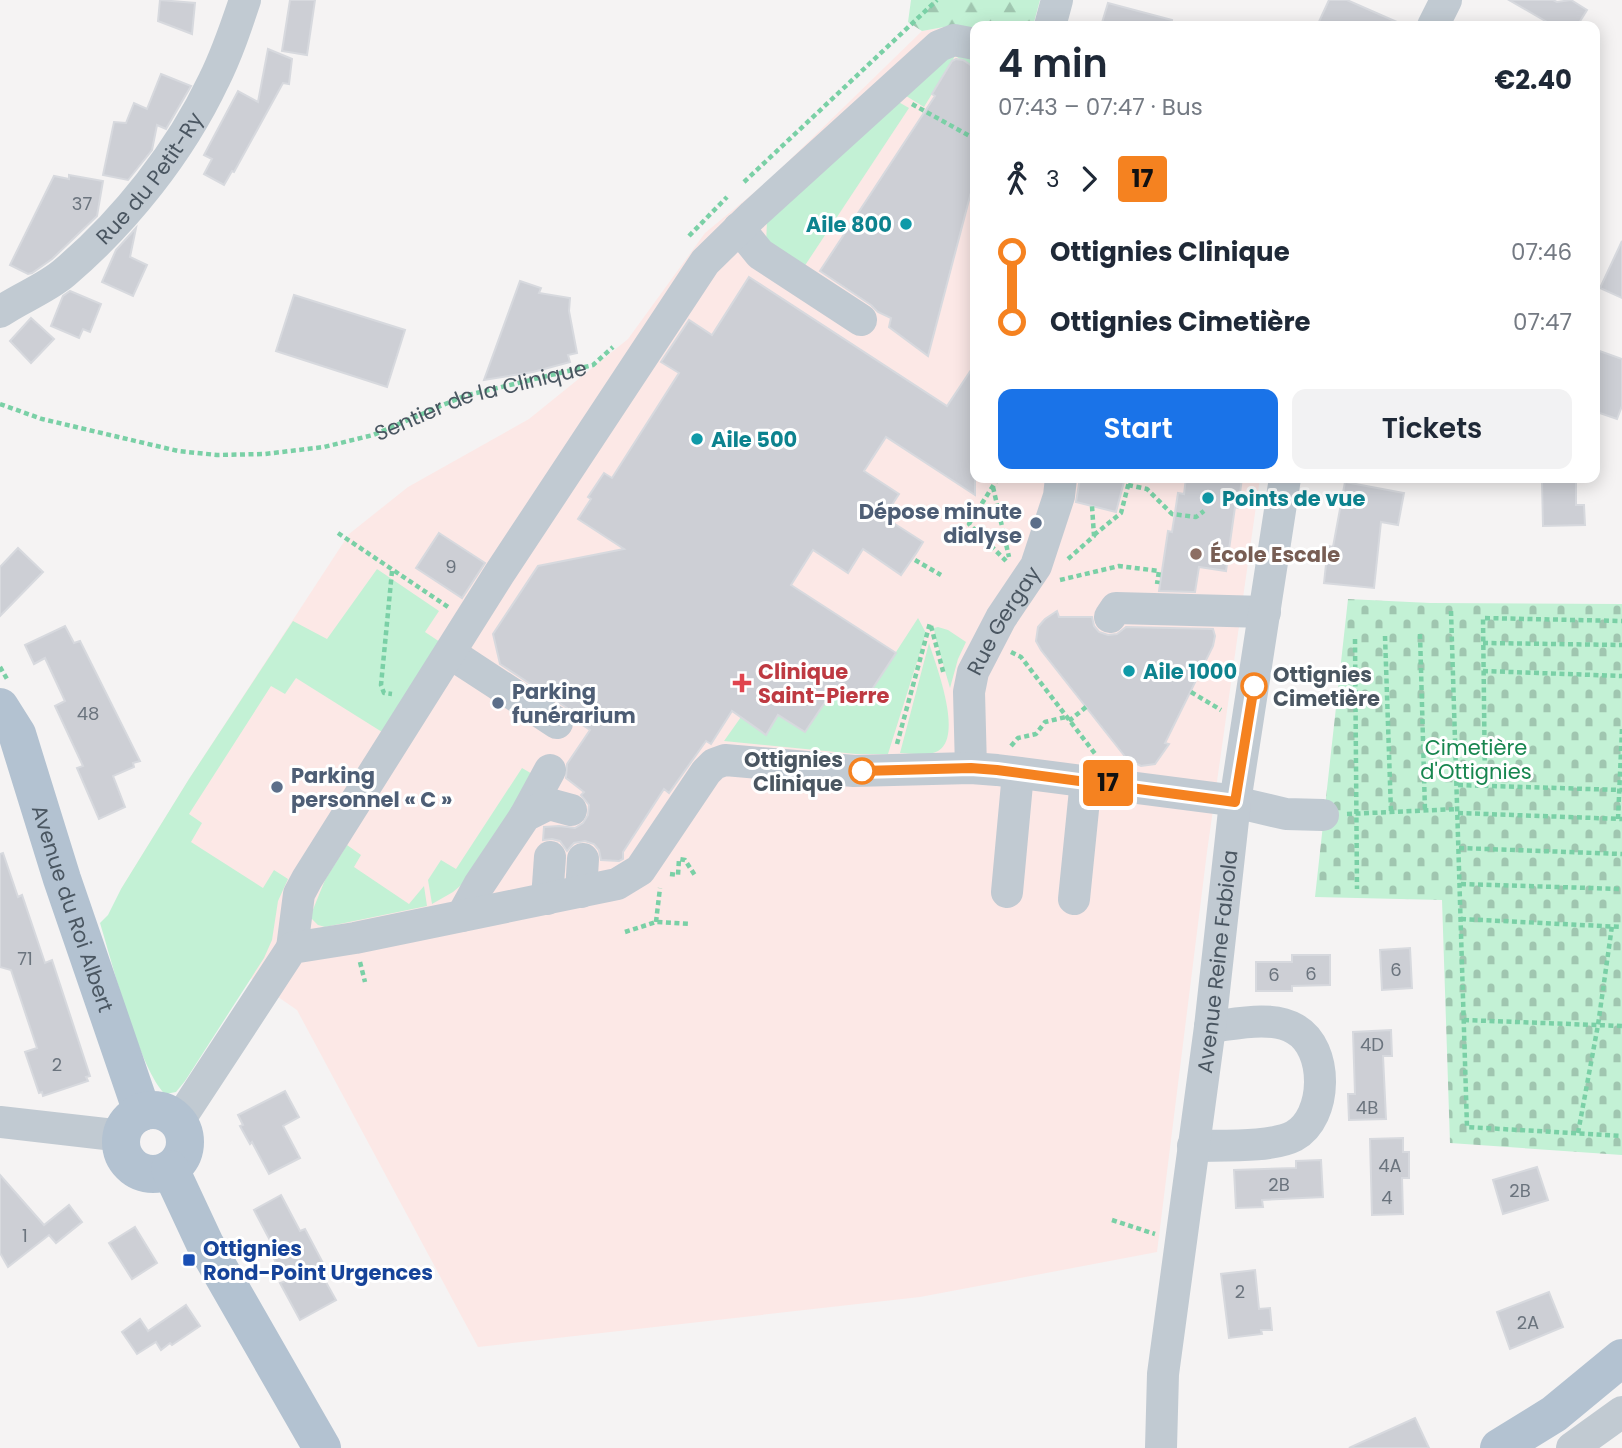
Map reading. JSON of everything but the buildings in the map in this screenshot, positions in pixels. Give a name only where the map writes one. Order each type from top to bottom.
[{"type":"main road","name":"Avenue du Roi Albert","points":[[0,707],[17,734],[62,879],[148,1123]]},
{"type":"main road","points":[[148,1123],[183,1130],[184,1149],[181,1158],[170,1169],[156,1174],[145,1173],[128,1161],[123,1151],[148,1123]]},
{"type":"main road","points":[[170,1169],[205,1244],[322,1448]]},
{"type":"main road","points":[[1499,1448],[1555,1414],[1622,1358]]},
{"type":"street","name":"Rue du Petit-Ry","points":[[0,312],[62,275],[138,198],[179,144],[200,108],[219,69],[245,0]]},
{"type":"street","points":[[1051,21],[1057,0]]},
{"type":"street","points":[[1436,21],[1446,0]]},
{"type":"street","points":[[0,1122],[148,1123],[292,948],[299,894],[307,879],[450,653],[705,262],[939,46],[954,40],[970,43]]},
{"type":"street","points":[[739,228],[761,254],[861,320]]},
{"type":"street","name":"Rue Gergay","points":[[971,768],[969,692],[973,672],[1001,618],[1036,583],[1036,566],[1060,483]]},
{"type":"street","name":"Avenue Reine Fabiola","points":[[1161,1448],[1163,1374],[1210,1027],[1235,802],[1284,483]]},
{"type":"street","points":[[1110,617],[1115,608],[1265,612]]},
{"type":"street","points":[[450,653],[557,723]]},
{"type":"street","points":[[292,948],[462,916],[581,876],[617,884],[640,870],[706,772],[725,760],[854,771],[901,763],[971,768],[1021,767],[1097,776],[1286,814],[1323,815]]},
{"type":"street","points":[[1015,893],[1021,767]]},
{"type":"street","points":[[462,916],[525,816],[550,770]]},
{"type":"street","points":[[1082,899],[1097,776]]},
{"type":"street","points":[[525,816],[549,804],[571,810]]},
{"type":"street","points":[[1192,1146],[1282,1141],[1305,1127],[1314,1115],[1319,1099],[1318,1061],[1312,1047],[1295,1029],[1279,1023],[1210,1027]]},
{"type":"street","points":[[1572,1448],[1622,1412]]},
{"type":"path","points":[[688,237],[937,0]]},
{"type":"path","points":[[923,111],[970,136]]},
{"type":"path","name":"Sentier de la Clinique","points":[[0,404],[42,419],[178,452],[217,455],[265,454],[324,447],[373,435],[464,396],[593,365],[610,350],[618,338]]},
{"type":"path","points":[[993,486],[1012,567],[969,524],[995,483]]},
{"type":"path","points":[[1060,566],[1121,513],[1128,485],[1147,489],[1172,514],[1196,517],[1204,511]]},
{"type":"path","points":[[1093,506],[1094,536]]},
{"type":"path","points":[[338,533],[441,603]]},
{"type":"path","points":[[915,560],[942,575]]},
{"type":"path","points":[[1036,583],[1119,566],[1158,571],[1157,588]]},
{"type":"path","points":[[392,570],[382,685],[384,693],[391,694],[400,685]]},
{"type":"path","points":[[1451,611],[1467,1127],[1622,1136]]},
{"type":"path","points":[[1485,786],[1483,618],[1622,621]]},
{"type":"path","points":[[901,763],[930,623],[946,684]]},
{"type":"path","points":[[1420,634],[1425,811]]},
{"type":"path","points":[[1385,636],[1391,812]]},
{"type":"path","points":[[1355,639],[1357,889]]},
{"type":"path","points":[[1483,643],[1622,645]]},
{"type":"path","points":[[1003,647],[1021,657],[1067,719],[1097,776]]},
{"type":"path","points":[[1483,671],[1622,676]]},
{"type":"path","points":[[1191,692],[1231,716]]},
{"type":"path","points":[[1021,767],[1012,745],[1018,738],[1036,734],[1045,722],[1067,719],[1086,707]]},
{"type":"path","points":[[1323,815],[1458,811],[1620,819],[1622,729]]},
{"type":"path","points":[[1458,785],[1621,790]]},
{"type":"path","points":[[1459,848],[1622,854]]},
{"type":"path","points":[[679,859],[685,860],[695,877]]},
{"type":"path","points":[[1461,884],[1622,889]]},
{"type":"path","points":[[656,922],[660,886]]},
{"type":"path","points":[[1461,919],[1622,927]]},
{"type":"path","points":[[625,932],[656,922],[691,925]]},
{"type":"path","points":[[1578,1133],[1598,1025],[1612,926]]},
{"type":"path","points":[[361,969],[365,982]]},
{"type":"path","points":[[1464,1020],[1622,1026]]},
{"type":"path","points":[[1112,1220],[1181,1242]]},
{"type":"shaded area","name":"Clinique Saint-Pierre","points":[[955,25],[970,28],[970,483],[1259,483],[1207,852],[1157,1252],[920,1297],[478,1347],[297,1010],[121,889],[189,779],[349,534],[408,487],[529,419],[628,339],[705,233],[769,180],[922,31]]},
{"type":"green space","points":[[911,0],[1040,0],[1034,21],[970,21],[970,28],[955,25],[922,31],[908,22]]},
{"type":"green space","points":[[948,52],[970,56],[970,65],[955,56],[924,107],[903,94]]},
{"type":"green space","points":[[895,100],[909,108],[802,270],[766,246],[767,220]]},
{"type":"green space","points":[[377,569],[439,611],[425,632],[440,642],[382,732],[296,678],[285,694],[271,686],[189,814],[202,823],[191,842],[263,888],[274,870],[288,879],[278,901],[272,940],[264,958],[185,1081],[176,1092],[165,1094],[155,1082],[136,1039],[100,923],[108,915],[121,889],[189,779],[293,621],[327,639]]},
{"type":"green space","name":"Cimetière d'Ottignies","points":[[1348,599],[1430,603],[1622,604],[1622,1155],[1450,1143],[1442,900],[1315,897]]},
{"type":"green space","points":[[918,618],[926,633],[888,754],[856,754],[724,741],[741,717],[766,735],[778,715],[761,637],[863,703]]},
{"type":"green space","points":[[938,627],[966,642],[950,688],[935,636],[934,628]]},
{"type":"green space","points":[[929,643],[946,700],[949,731],[945,743],[934,753],[900,753]]},
{"type":"green space","points":[[522,768],[534,775],[467,880],[432,904],[428,880],[441,860],[456,869]]},
{"type":"green space","points":[[347,845],[361,855],[354,867],[409,904],[424,886],[427,906],[325,927],[318,925],[311,918],[312,912],[325,880]]},
{"type":"bus line","name":"17","points":[[862,771],[971,768],[997,770],[1235,802],[1254,686]]},
{"type":"place","name":"Aile 800","points":[[906,224]]},
{"type":"place","name":"Aile 500","points":[[697,439]]},
{"type":"place","name":"Points de vue","points":[[1208,498]]},
{"type":"place","name":"Dépose minute dialyse","points":[[1036,523]]},
{"type":"place","name":"École Escale","points":[[1196,554]]},
{"type":"place","name":"Aile 1000","points":[[1129,671]]},
{"type":"place","name":"Clinique Saint-Pierre","points":[[742,683]]},
{"type":"place","name":"Ottignies Cimetière","points":[[1254,686]]},
{"type":"place","name":"Parking funérarium","points":[[498,703]]},
{"type":"place","name":"Ottignies Clinique","points":[[862,771]]},
{"type":"place","name":"Parking personnel « C »","points":[[277,787]]},
{"type":"place","name":"Ottignies Rond-Point Urgences","points":[[189,1260]]}]
